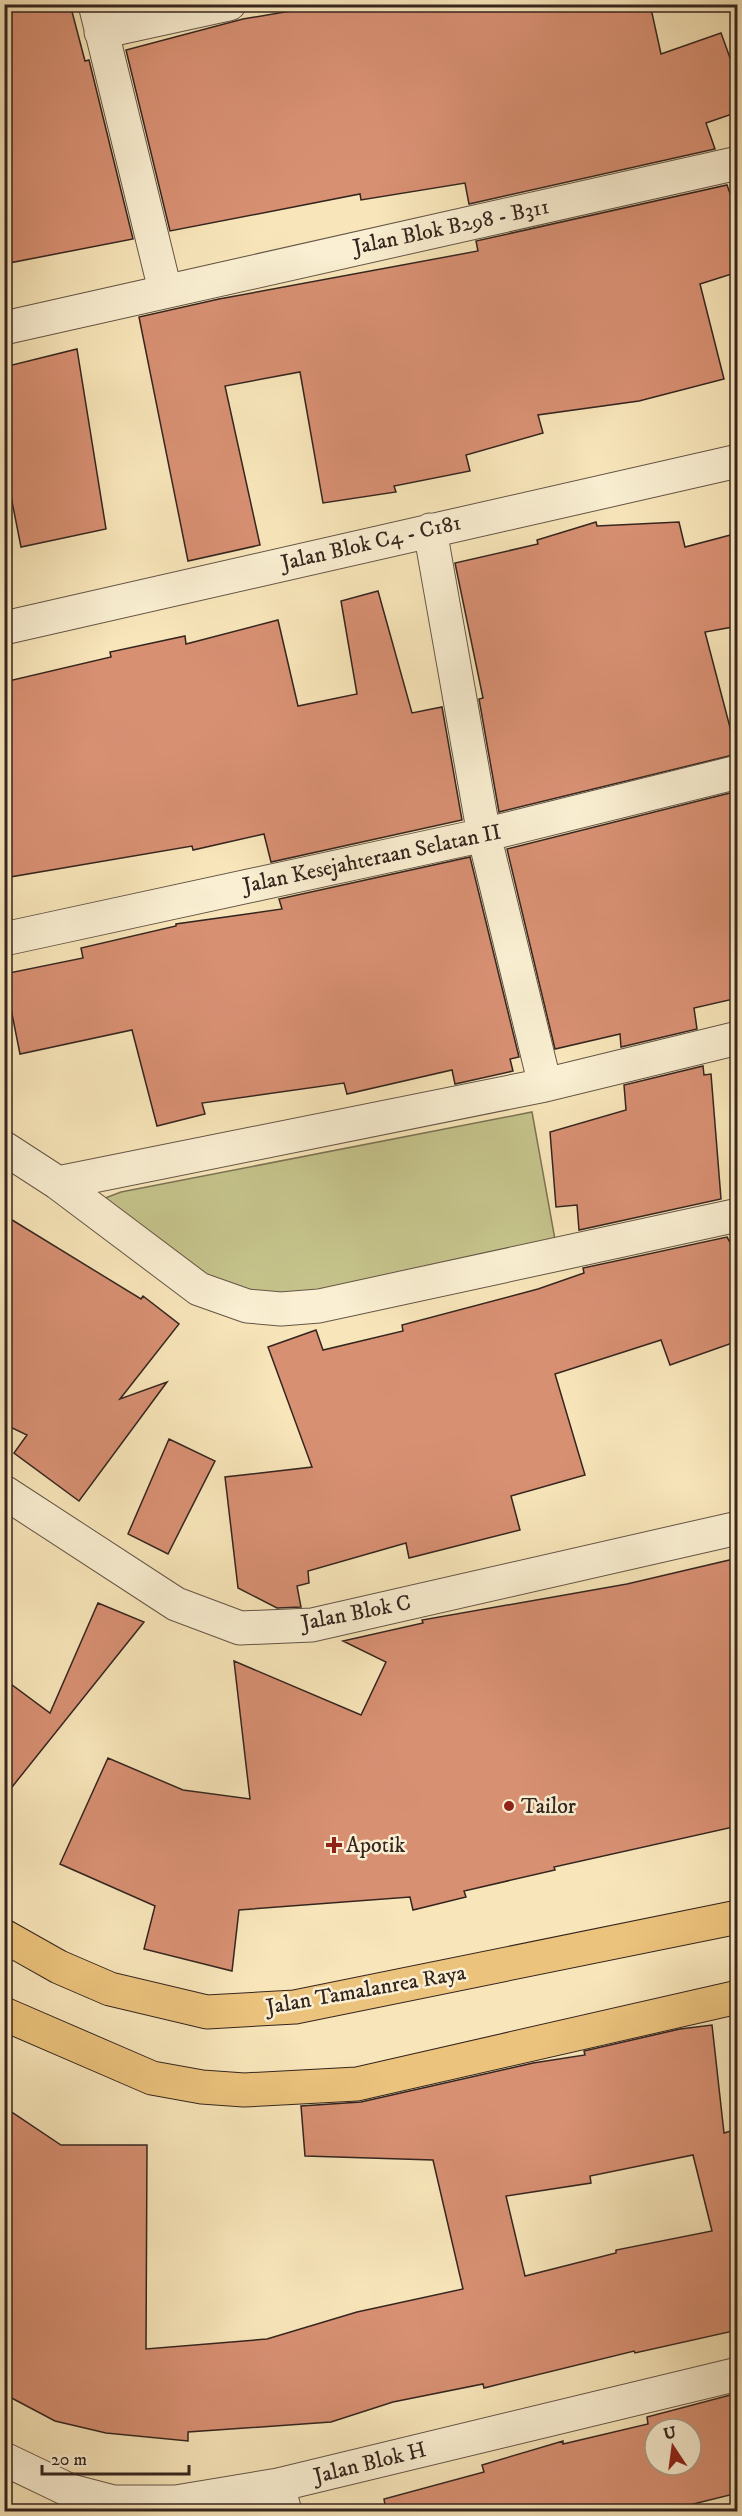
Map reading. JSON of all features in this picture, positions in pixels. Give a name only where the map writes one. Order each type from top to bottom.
[{"type":"main road","name":"Jalan Tamalanrea Raya","points":[[4,1936],[59,1967],[110,1989],[207,2012],[296,2007],[738,1917]]},
{"type":"main road","points":[[4,2014],[152,2078],[202,2087],[244,2090],[357,2084],[738,1997]]},
{"type":"street","points":[[165,290],[98,18],[229,4]]},
{"type":"street","name":"Jalan Blok B298 - B311","points":[[4,328],[738,163]]},
{"type":"street","name":"Jalan Blok C4 - C181","points":[[4,628],[738,461]]},
{"type":"street","points":[[430,530],[484,835],[545,1085]]},
{"type":"street","name":"Jalan Kesejahteraan Selatan II","points":[[4,939],[484,835],[738,772]]},
{"type":"street","points":[[58,1183],[545,1085],[738,1038]]},
{"type":"street","points":[[4,1148],[58,1183],[199,1289],[247,1306],[282,1309],[319,1306],[738,1215]]},
{"type":"street","name":"Jalan Blok C","points":[[4,1492],[177,1604],[240,1628],[312,1625],[738,1528]]},
{"type":"street","name":"Jalan Blok H","points":[[4,2459],[71,2491],[112,2502],[281,2498],[738,2374]]},
{"type":"shaded area","points":[[532,1112],[556,1245],[273,1300],[205,1280],[100,1200],[121,1192]]},
{"type":"building","points":[[4,4],[70,4],[85,61],[89,60],[133,239],[4,264]]},
{"type":"building","points":[[332,4],[650,4],[661,54],[721,33],[738,80],[738,112],[706,123],[715,149],[469,204],[465,183],[361,200],[360,194],[170,231],[126,50],[243,19]]},
{"type":"building","points":[[727,185],[738,215],[738,272],[700,284],[724,379],[639,401],[538,415],[543,433],[466,455],[470,471],[394,486],[396,492],[323,503],[300,372],[225,386],[260,545],[188,561],[139,317],[219,299],[478,251],[476,241]]},
{"type":"building","points":[[77,349],[106,529],[21,547],[4,461],[4,367]]},
{"type":"building","points":[[596,522],[597,526],[679,522],[685,547],[738,533],[738,626],[705,632],[737,754],[499,812],[479,699],[483,698],[455,563],[538,544],[537,540]]},
{"type":"building","points":[[378,591],[412,713],[442,707],[462,820],[271,862],[264,834],[193,850],[192,846],[4,878],[4,682],[111,657],[110,652],[185,636],[186,644],[278,620],[298,706],[357,694],[341,601]]},
{"type":"building","points":[[738,791],[738,998],[694,1008],[697,1029],[621,1047],[620,1034],[555,1049],[507,849]]},
{"type":"building","points":[[470,857],[519,1057],[510,1059],[513,1071],[455,1084],[452,1070],[347,1094],[344,1083],[202,1103],[205,1114],[157,1126],[132,1030],[20,1054],[4,974],[83,958],[81,948],[176,926],[176,924],[282,909],[279,899]]},
{"type":"building","points":[[703,1066],[704,1075],[711,1074],[721,1199],[579,1230],[577,1205],[556,1207],[550,1132],[626,1110],[624,1085]]},
{"type":"building","points":[[4,1215],[141,1299],[143,1296],[179,1324],[120,1399],[167,1382],[79,1501],[14,1453],[27,1435],[4,1424]]},
{"type":"building","points":[[727,1237],[738,1256],[738,1341],[670,1365],[661,1340],[555,1374],[585,1475],[511,1496],[520,1530],[409,1558],[406,1543],[308,1571],[309,1583],[297,1586],[301,1607],[277,1608],[238,1588],[225,1477],[312,1467],[268,1347],[316,1330],[323,1350],[403,1331],[402,1325],[538,1289],[584,1273],[583,1268]]},
{"type":"building","points":[[169,1439],[215,1461],[168,1554],[128,1534]]},
{"type":"building","points":[[738,1558],[738,1826],[554,1867],[555,1870],[464,1891],[466,1897],[413,1910],[410,1897],[239,1910],[232,1971],[144,1949],[155,1906],[60,1864],[108,1758],[183,1790],[250,1799],[234,1661],[361,1715],[386,1662],[343,1641],[423,1623],[422,1620],[627,1584]]},
{"type":"building","points":[[98,1603],[144,1622],[4,1797],[4,1679],[50,1713]]},
{"type":"building","points":[[712,2025],[724,2133],[738,2129],[738,2330],[635,2353],[634,2351],[484,2388],[483,2384],[393,2402],[331,2422],[188,2432],[188,2441],[106,2433],[55,2421],[4,2394],[4,2107],[61,2145],[147,2145],[146,2349],[267,2339],[357,2312],[463,2289],[433,2160],[305,2156],[301,2106],[361,2102],[533,2063],[585,2055],[584,2051],[680,2029]],"holes":[[[693,2155],[712,2231],[616,2250],[616,2253],[525,2276],[506,2196],[591,2183],[590,2176]]]},
{"type":"building","points":[[738,2393],[738,2493],[665,2511],[386,2511],[384,2499],[484,2472],[482,2465],[563,2441],[563,2444],[643,2425],[643,2477],[703,2477],[703,2417],[647,2417]]},
{"type":"place","name":"Tailor","points":[[509,1806]]},
{"type":"place","name":"Apotik","points":[[334,1845]]}]
